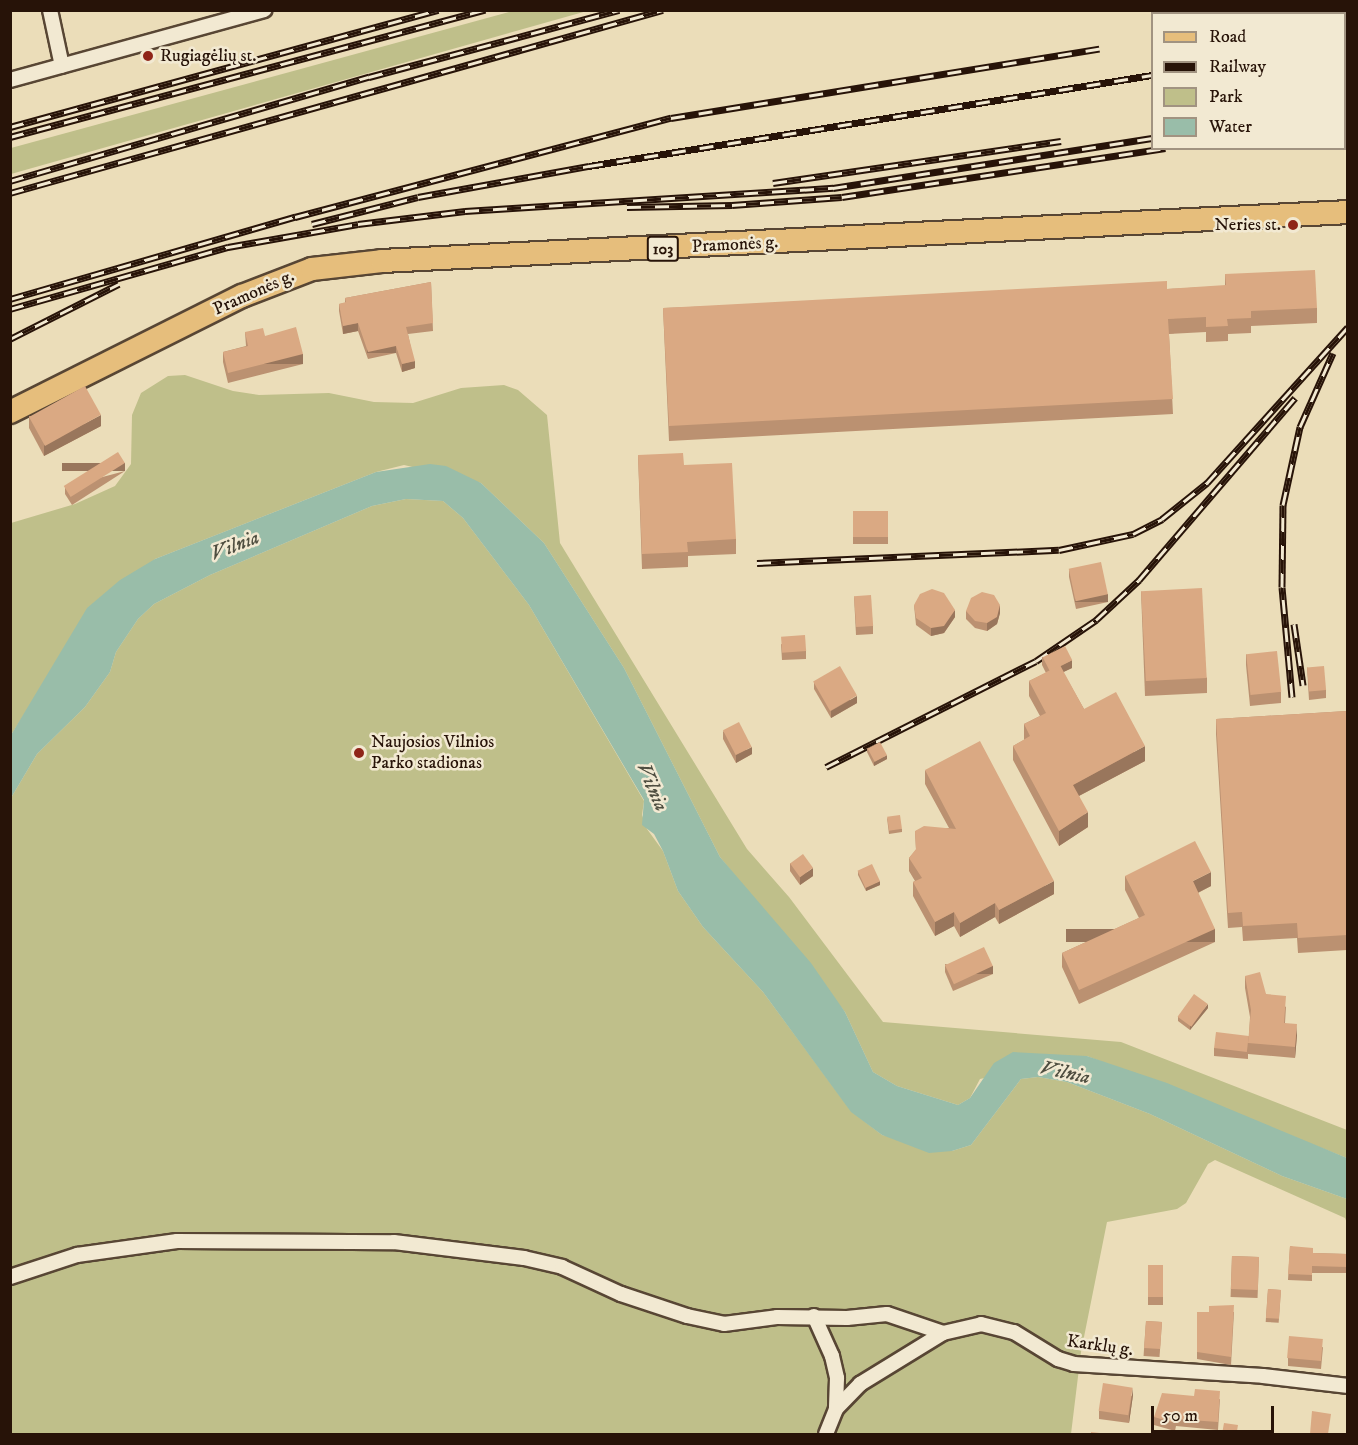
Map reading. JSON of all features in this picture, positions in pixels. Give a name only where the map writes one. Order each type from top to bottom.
[{"type":"main road","name":"Pramonės g.","points":[[10,412],[242,296],[312,268],[382,261],[1347,212]]},
{"type":"street","points":[[50,10],[62,66]]},
{"type":"street","points":[[10,80],[265,10]]},
{"type":"street","points":[[10,1277],[77,1255],[177,1240],[394,1242],[525,1258],[562,1267],[632,1297],[724,1324],[814,1316],[887,1314],[943,1333]]},
{"type":"street","points":[[814,1316],[832,1356],[837,1377],[836,1408]]},
{"type":"street","name":"Karklų g.","points":[[826,1434],[836,1408],[860,1384],[943,1333],[981,1324],[1014,1332],[1058,1359],[1074,1364],[1263,1376],[1347,1386]]},
{"type":"green space","points":[[513,11],[587,11],[11,174],[11,148]]},
{"type":"green space","points":[[185,375],[233,391],[259,395],[329,393],[374,402],[413,403],[461,388],[504,385],[518,390],[547,415],[560,543],[747,849],[789,897],[883,1022],[1121,1042],[1347,1130],[1347,1158],[1087,1056],[980,1079],[970,1098],[958,1105],[897,1086],[873,1072],[845,1012],[720,857],[624,668],[544,543],[481,483],[404,465],[376,472],[155,559],[30,705],[11,735],[11,523],[75,504],[115,486],[131,464],[132,415],[141,393],[168,376]]},
{"type":"green space","points":[[406,499],[443,501],[463,518],[529,605],[644,801],[642,815],[647,829],[663,851],[678,891],[703,927],[763,992],[851,1111],[882,1135],[952,1151],[971,1145],[1021,1079],[1038,1077],[1067,1082],[1150,1114],[1282,1176],[1347,1199],[1347,1223],[1345,1218],[1215,1160],[1208,1164],[1186,1203],[1177,1209],[1107,1222],[1081,1352],[1071,1434],[11,1434],[11,798],[37,754],[85,707],[110,672],[116,652],[138,619],[154,604],[210,575],[372,506]]},
{"type":"water","name":"Vilnia","points":[[430,464],[446,466],[481,483],[544,543],[624,668],[720,857],[811,963],[845,1012],[873,1072],[897,1086],[958,1105],[970,1098],[994,1063],[1013,1052],[1087,1056],[1167,1083],[1347,1158],[1347,1199],[1282,1176],[1150,1114],[1067,1082],[1038,1077],[1021,1079],[971,1145],[952,1151],[929,1153],[882,1135],[851,1112],[763,992],[703,927],[678,891],[654,834],[642,825],[644,800],[529,605],[463,518],[443,501],[406,499],[372,506],[210,575],[154,604],[138,619],[116,652],[110,672],[85,707],[37,754],[11,798],[11,735],[87,608],[120,580],[155,559],[376,472]]},
{"type":"building","points":[[1315,270],[1317,308],[1251,311],[1251,318],[1227,319],[1228,326],[1206,327],[1206,317],[1168,319],[1173,399],[669,426],[663,308],[1167,281],[1167,289],[1226,285],[1225,274]]},
{"type":"building","points":[[431,282],[433,323],[406,327],[415,361],[402,364],[396,346],[368,352],[358,323],[343,326],[339,304],[346,302],[345,298]]},
{"type":"building","points":[[296,327],[303,354],[228,373],[223,352],[248,346],[245,332],[263,328],[265,336]]},
{"type":"building","points":[[85,386],[101,415],[45,446],[29,417]]},
{"type":"building","points":[[118,452],[125,463],[71,497],[64,486]]},
{"type":"building","points":[[683,453],[684,465],[732,463],[736,539],[687,542],[688,552],[642,554],[638,455]]},
{"type":"building","points":[[853,511],[888,511],[888,537],[853,537]]},
{"type":"building","points":[[1101,562],[1108,594],[1076,601],[1069,569]]},
{"type":"building","points":[[1202,588],[1207,678],[1146,681],[1141,591]]},
{"type":"building","points":[[932,589],[944,593],[955,610],[944,626],[931,628],[916,618],[914,605],[920,594]]},
{"type":"building","points":[[982,592],[994,595],[1000,605],[997,617],[987,623],[975,621],[966,611],[971,598]]},
{"type":"building","points":[[871,595],[873,626],[856,627],[854,596]]},
{"type":"building","points":[[805,635],[806,651],[782,653],[781,637]]},
{"type":"building","points":[[1065,646],[1072,660],[1050,672],[1043,657]]},
{"type":"building","points":[[1277,651],[1281,692],[1250,695],[1246,654]]},
{"type":"building","points":[[1060,665],[1084,709],[1116,692],[1145,746],[1073,785],[1088,812],[1059,831],[1013,746],[1030,736],[1024,724],[1046,713],[1029,681]]},
{"type":"building","points":[[840,666],[857,695],[830,711],[813,682]]},
{"type":"building","points":[[1324,666],[1326,690],[1309,691],[1307,667]]},
{"type":"building","points":[[1347,711],[1347,935],[1298,938],[1297,923],[1243,926],[1242,912],[1228,913],[1216,719]]},
{"type":"building","points":[[739,722],[752,747],[736,755],[723,730]]},
{"type":"building","points":[[980,741],[1054,881],[999,910],[995,903],[960,923],[954,912],[935,922],[913,882],[922,878],[909,858],[916,849],[915,831],[924,826],[956,829],[925,770]]},
{"type":"building","points":[[880,742],[887,755],[875,762],[868,749]]},
{"type":"building","points":[[900,815],[902,829],[889,831],[887,817]]},
{"type":"building","points":[[1195,841],[1211,872],[1193,881],[1215,929],[1079,990],[1062,953],[1145,915],[1125,876]]},
{"type":"building","points":[[803,854],[813,868],[800,877],[790,863]]},
{"type":"building","points":[[872,864],[880,881],[866,888],[857,871]]},
{"type":"building","points":[[984,947],[993,966],[954,984],[945,965]]},
{"type":"building","points":[[1260,972],[1266,994],[1286,996],[1284,1023],[1297,1024],[1295,1047],[1248,1043],[1251,1010],[1245,976]]},
{"type":"building","points":[[1194,994],[1208,1004],[1191,1027],[1178,1017]]},
{"type":"building","points":[[1216,1032],[1249,1036],[1247,1052],[1214,1048]]},
{"type":"building","points":[[1290,1246],[1313,1248],[1313,1253],[1347,1254],[1347,1267],[1312,1266],[1312,1275],[1288,1274]]},
{"type":"building","points":[[1232,1256],[1259,1257],[1258,1290],[1231,1289]]},
{"type":"building","points":[[1148,1265],[1163,1265],[1163,1297],[1148,1297]]},
{"type":"building","points":[[1268,1289],[1281,1290],[1279,1319],[1266,1318]]},
{"type":"building","points":[[1234,1305],[1231,1357],[1197,1352],[1197,1312],[1209,1312],[1209,1306]]},
{"type":"building","points":[[1146,1321],[1162,1322],[1160,1349],[1144,1348]]},
{"type":"building","points":[[1289,1336],[1323,1339],[1321,1361],[1287,1358]]},
{"type":"building","points":[[1103,1383],[1133,1388],[1128,1415],[1099,1411]]},
{"type":"building","points":[[1195,1389],[1220,1391],[1218,1422],[1176,1419],[1175,1423],[1154,1417],[1162,1393],[1194,1396]]},
{"type":"building","points":[[1312,1411],[1331,1414],[1328,1434],[1310,1434]]},
{"type":"building","points":[[1224,1423],[1238,1425],[1237,1431],[1251,1434],[1222,1434]]},
{"type":"railway","points":[[10,127],[438,10]]},
{"type":"railway","points":[[10,137],[485,10]]},
{"type":"railway","points":[[10,181],[369,77],[619,10]]},
{"type":"railway","points":[[10,193],[663,10]]},
{"type":"railway","points":[[10,299],[295,217],[671,118],[1099,49]]},
{"type":"railway","points":[[312,224],[418,197],[589,166],[1151,75]]},
{"type":"railway","points":[[10,309],[228,247],[358,224],[465,211],[833,188],[1151,138]]},
{"type":"railway","points":[[773,183],[1061,141]]},
{"type":"railway","points":[[627,207],[732,205],[842,197],[1152,150]]},
{"type":"railway","points":[[10,339],[119,284]]},
{"type":"railway","points":[[757,563],[1059,550],[1133,534],[1162,519],[1207,483],[1348,327]]},
{"type":"railway","points":[[1292,697],[1282,587],[1283,505],[1300,427],[1333,353]]},
{"type":"railway","points":[[826,767],[1036,661],[1096,620],[1139,580],[1295,398]]},
{"type":"railway","points":[[1294,624],[1303,685]]},
{"type":"place","name":"Rugiagėlių st.","points":[[148,56]]},
{"type":"place","name":"Neries st.","points":[[1293,225]]},
{"type":"place","name":"Naujosios Vilnios Parko stadionas","points":[[359,753]]}]
